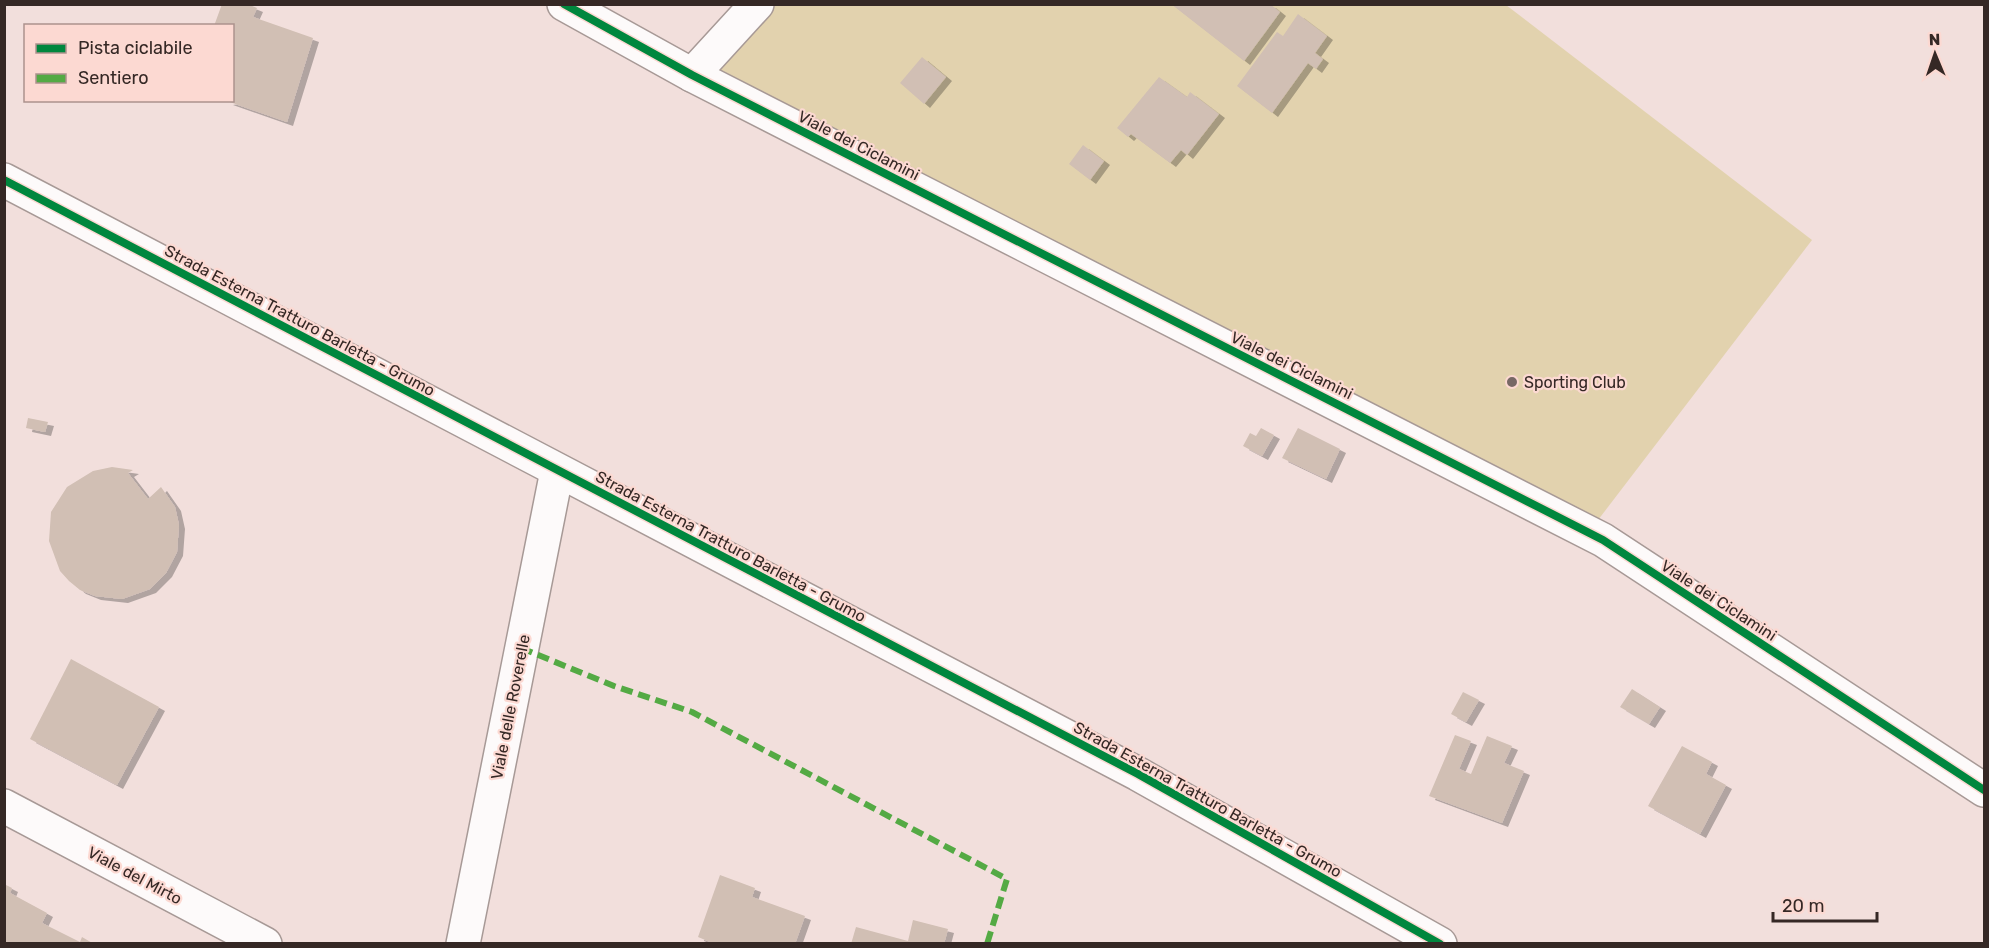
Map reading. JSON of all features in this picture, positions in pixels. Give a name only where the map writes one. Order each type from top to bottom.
[{"type":"street","name":"Viale dei Ciclamini","points":[[564,4],[693,75],[1603,540],[1984,790]]},
{"type":"street","points":[[693,75],[757,4]]},
{"type":"street","name":"Strada Esterna Tratturo Barletta - Grumo","points":[[4,180],[1138,774],[1440,944]]},
{"type":"street","name":"Viale delle Roverelle","points":[[463,944],[557,471]]},
{"type":"street","name":"Viale del Mirto","points":[[4,807],[265,944]]},
{"type":"shaded area","name":"Sporting Club","points":[[776,5],[1506,5],[1812,240],[1595,524],[716,69]]},
{"type":"building","points":[[222,4],[247,4],[257,8],[253,17],[313,38],[287,122],[230,102],[234,102],[234,24],[215,24]]},
{"type":"building","points":[[1171,4],[1270,4],[1280,12],[1244,61]]},
{"type":"building","points":[[1298,14],[1327,36],[1315,53],[1323,59],[1316,69],[1308,63],[1272,113],[1237,86],[1277,32],[1283,36]]},
{"type":"building","points":[[922,57],[946,77],[924,104],[900,83]]},
{"type":"building","points":[[1159,77],[1187,97],[1190,92],[1219,114],[1187,155],[1181,150],[1170,163],[1131,134],[1128,137],[1117,128]]},
{"type":"building","points":[[1083,145],[1104,161],[1090,180],[1069,164]]},
{"type":"building","points":[[28,418],[48,422],[45,432],[26,428]]},
{"type":"building","points":[[1261,428],[1274,435],[1262,456],[1243,446],[1250,433],[1256,436]]},
{"type":"building","points":[[1298,428],[1340,449],[1326,479],[1282,458]]},
{"type":"building","points":[[112,467],[133,470],[128,473],[148,499],[161,487],[175,507],[179,525],[177,552],[166,573],[150,589],[122,599],[95,596],[80,590],[60,571],[49,541],[51,512],[67,487],[93,471]]},
{"type":"building","points":[[71,659],[159,707],[117,785],[30,739]]},
{"type":"building","points":[[1632,689],[1660,707],[1649,724],[1620,707]]},
{"type":"building","points":[[1463,692],[1479,700],[1466,722],[1451,714]]},
{"type":"building","points":[[1455,735],[1471,741],[1459,769],[1471,774],[1487,736],[1512,746],[1504,763],[1524,771],[1502,823],[1429,796]]},
{"type":"building","points":[[1682,746],[1712,762],[1706,774],[1726,785],[1700,834],[1648,806]]},
{"type":"building","points":[[720,875],[755,888],[752,897],[805,916],[795,944],[715,944],[698,937]]},
{"type":"building","points":[[4,884],[12,888],[10,893],[47,913],[42,923],[80,942],[82,937],[94,944],[4,944]]},
{"type":"building","points":[[913,920],[948,929],[944,944],[851,944],[856,927],[908,941]]},
{"type":"marked path","points":[[521,648],[614,686],[692,712],[1007,879],[987,944]]},
{"type":"cycle path","points":[[564,4],[692,75],[1603,540],[1984,790]]},
{"type":"cycle path","points":[[4,180],[1138,774],[1440,944]]},
{"type":"place","name":"Sporting Club","points":[[1512,382]]}]
